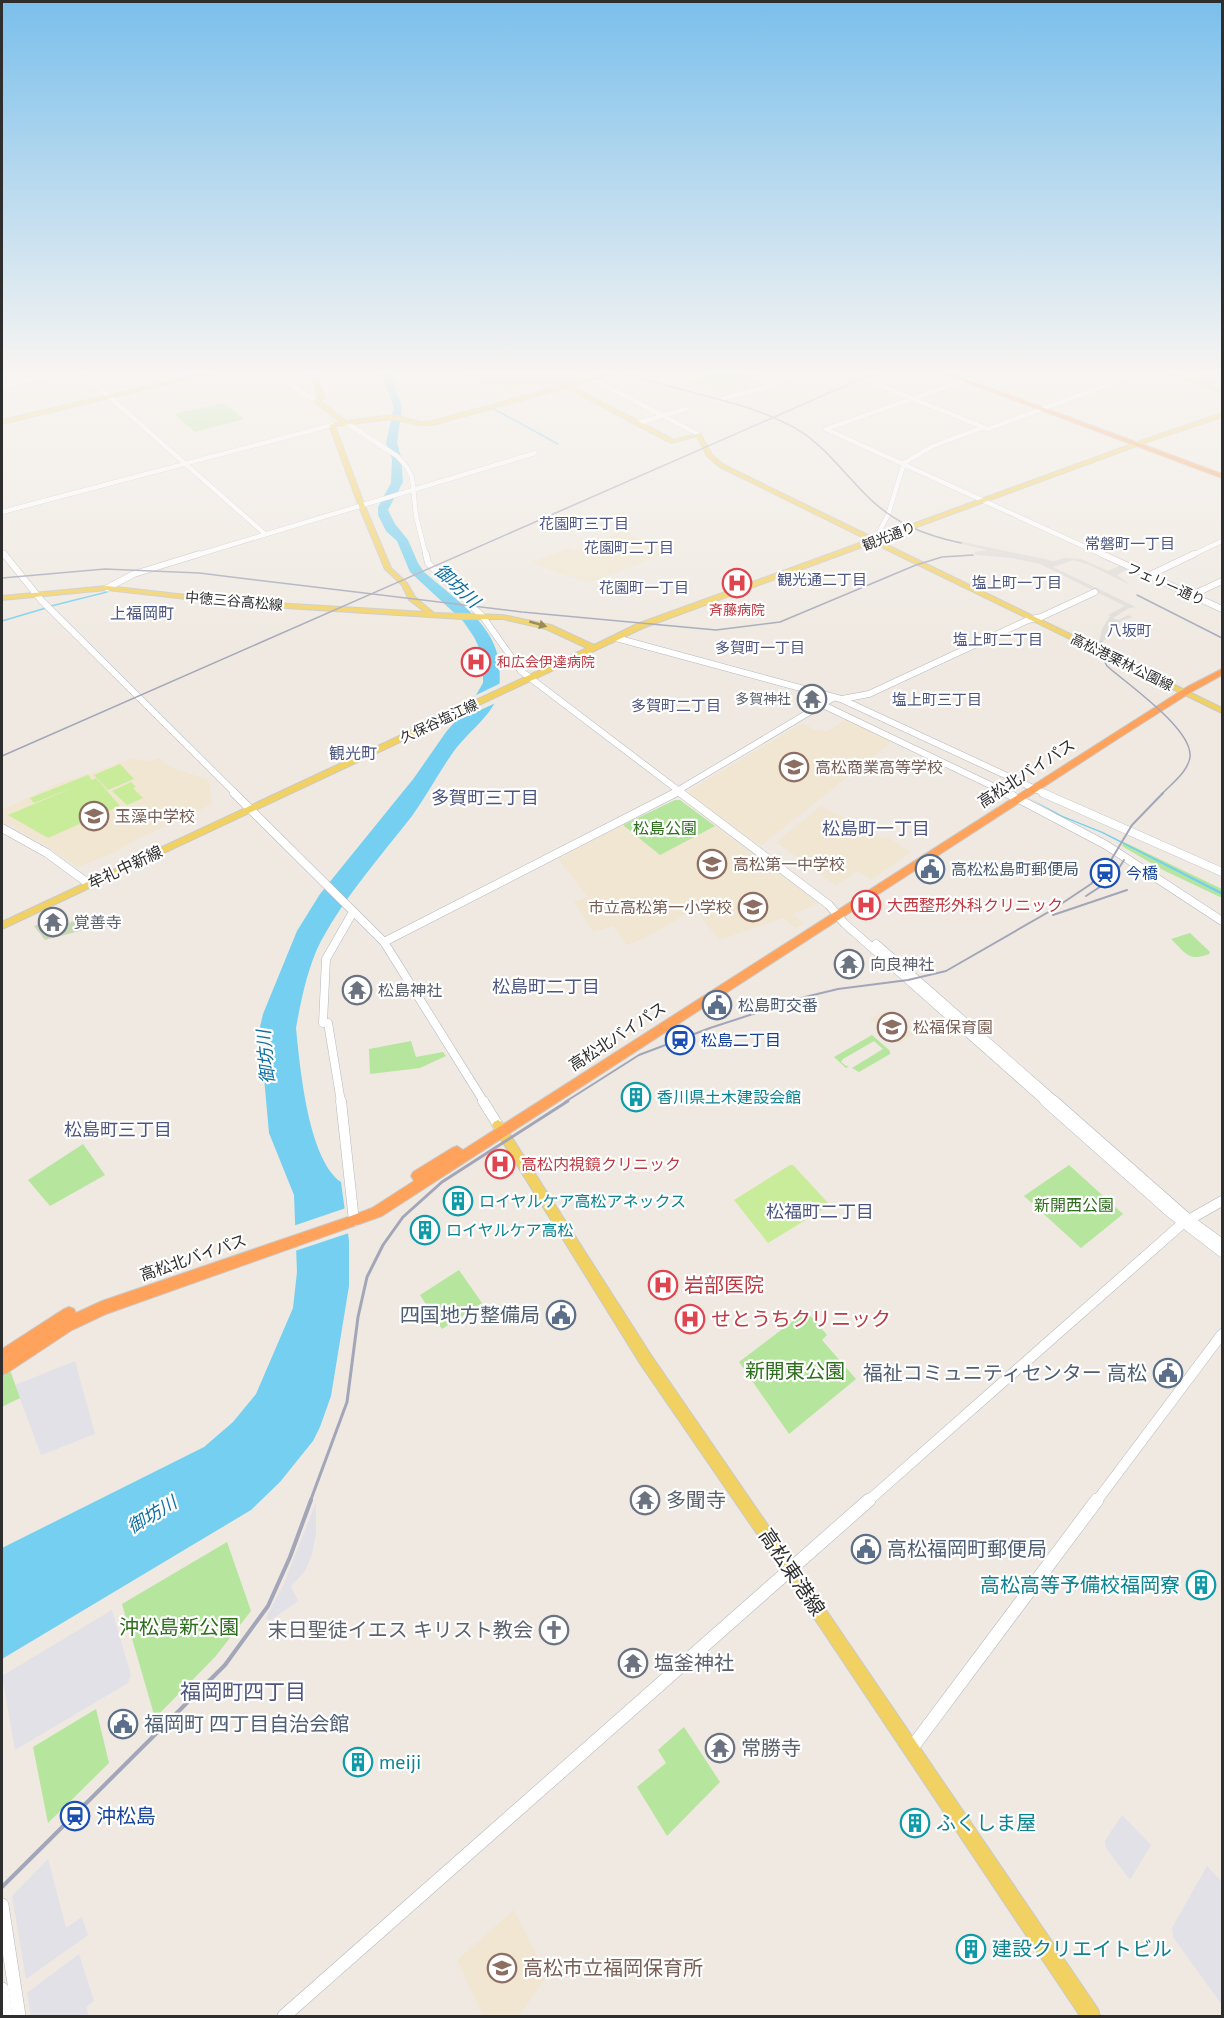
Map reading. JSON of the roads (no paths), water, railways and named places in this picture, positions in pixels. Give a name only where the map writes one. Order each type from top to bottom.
[{"type":"highway","points":[[1198,465],[1222,474]]},
{"type":"highway","name":"高松北バイパス","points":[[2,1357],[63,1317],[100,1300],[351,1219],[500,1128],[1222,667]]},
{"type":"highway","name":"高松北バイパス","points":[[1182,691],[1222,672]]},
{"type":"highway","name":"高松北バイパス","points":[[2,1368],[67,1325],[102,1308],[294,1238]]},
{"type":"main road","points":[[347,465],[388,569],[405,584],[412,598],[431,614]]},
{"type":"main road","name":"高松港栗林公園線","points":[[721,465],[1222,711]]},
{"type":"main road","name":"観光通り","points":[[594,648],[675,613],[1074,465]]},
{"type":"main road","name":"観光通り","points":[[872,540],[982,500]]},
{"type":"main road","name":"中徳三谷高松線","points":[[2,598],[107,588],[240,603],[503,617],[538,623],[594,648]]},
{"type":"main road","name":"久保谷塩江線","points":[[249,809],[594,648]]},
{"type":"main road","name":"牟礼中新線","points":[[2,926],[249,809]]},
{"type":"main road","name":"高松東港線","points":[[500,1128],[646,1360],[1091,2016]]},
{"type":"street","points":[[2,512],[181,465]]},
{"type":"street","points":[[186,465],[266,534]]},
{"type":"street","points":[[404,465],[412,477],[415,510],[426,560],[479,617],[518,668],[837,913],[1222,1252]]},
{"type":"street","points":[[107,588],[130,575],[495,465]]},
{"type":"street","points":[[887,533],[880,530],[888,515],[904,465]]},
{"type":"street","name":"フェリー通り","points":[[904,465],[1222,609]]},
{"type":"street","points":[[1148,576],[1222,541]]},
{"type":"street","points":[[2,552],[36,594],[92,652],[384,942],[500,1128]]},
{"type":"street","points":[[1192,595],[1222,581]]},
{"type":"street","points":[[616,638],[841,699],[869,694],[1033,618],[1095,592]]},
{"type":"street","points":[[384,942],[678,791],[832,698]]},
{"type":"street","points":[[841,699],[1031,788],[1222,872]]},
{"type":"street","points":[[823,705],[1016,797],[1106,845],[1222,921]]},
{"type":"street","points":[[2,828],[63,862],[89,884]]},
{"type":"street","points":[[351,1219],[339,1079],[325,1023],[326,959],[353,912]]},
{"type":"street","points":[[284,2016],[1186,1222],[1222,1202]]},
{"type":"street","points":[[1186,1222],[1222,1244]]},
{"type":"street","points":[[911,1749],[1222,1334]]},
{"type":"street","points":[[2,1905],[19,2016]]},
{"type":"street","points":[[2,1989],[6,2016]]},
{"type":"water","name":"御坊川","points":[[392,465],[402,465],[403,482],[388,510],[395,524],[408,540],[424,572],[468,610],[487,632],[498,657],[500,683],[497,698],[489,712],[459,744],[412,816],[341,908],[316,951],[303,995],[296,1028],[303,1088],[313,1133],[321,1154],[330,1170],[341,1182],[349,1241],[349,1286],[331,1396],[313,1441],[280,1482],[251,1510],[2,1659],[2,1548],[204,1447],[233,1422],[256,1394],[293,1308],[297,1272],[294,1195],[269,1133],[260,1027],[263,1014],[297,931],[320,894],[414,778],[446,732],[472,702],[483,683],[483,656],[474,637],[463,621],[410,572],[397,541],[386,531],[378,515],[378,507],[391,483]]},
{"type":"water","points":[[1029,798],[1063,816],[1103,832],[1222,892],[1222,895],[1102,833],[1062,817]]},
{"type":"waterway","points":[[51,606],[107,592]]},
{"type":"waterway","points":[[2,621],[46,608]]},
{"type":"railway","points":[[371,594],[664,465]]},
{"type":"railway","points":[[837,465],[875,504],[897,520],[934,536],[961,543]]},
{"type":"railway","points":[[371,594],[522,612],[716,630],[780,622],[916,565],[942,557],[973,555]]},
{"type":"railway","points":[[2,578],[105,569],[199,573],[371,594]]},
{"type":"railway","points":[[2,756],[371,594]]},
{"type":"railway","points":[[1137,595],[1222,638]]},
{"type":"railway","points":[[1101,642],[1101,655],[1107,666],[1157,708],[1181,734],[1188,746],[1190,757],[1186,768],[1163,793]]},
{"type":"railway","points":[[565,1102],[639,1055],[710,1028],[805,997],[838,989],[908,980],[946,971],[1052,910],[1091,884],[1108,865],[1132,825],[1163,793]]},
{"type":"railway","points":[[1086,896],[1112,879],[1124,860]]},
{"type":"railway","points":[[1053,915],[1127,890]]},
{"type":"railway","points":[[310,1502],[347,1402],[358,1317],[367,1277],[383,1245],[403,1217],[442,1182],[568,1101]]},
{"type":"railway","points":[[2,1887],[225,1665],[268,1606],[290,1557],[311,1500]]},
{"type":"place","name":"斉藤病院","points":[[737,583]]},
{"type":"place","name":"和広会伊達病院","points":[[476,662]]},
{"type":"place","name":"多賀神社","points":[[812,699]]},
{"type":"place","name":"高松商業高等学校","points":[[794,767]]},
{"type":"place","name":"玉藻中学校","points":[[94,816]]},
{"type":"place","name":"高松第一中学校","points":[[712,864]]},
{"type":"place","name":"高松松島町郵便局","points":[[930,869]]},
{"type":"place","name":"今橋","points":[[1105,873]]},
{"type":"place","name":"大西整形外科クリニック","points":[[866,905]]},
{"type":"place","name":"市立高松第一小学校","points":[[753,907]]},
{"type":"place","name":"覚善寺","points":[[53,922]]},
{"type":"place","name":"向良神社","points":[[849,964]]},
{"type":"place","name":"松島神社","points":[[357,990]]},
{"type":"place","name":"松島町交番","points":[[717,1005]]},
{"type":"place","name":"松福保育園","points":[[892,1027]]},
{"type":"place","name":"松島二丁目","points":[[680,1040]]},
{"type":"place","name":"香川県土木建設会館","points":[[636,1097]]},
{"type":"place","name":"高松内視鏡クリニック","points":[[500,1164]]},
{"type":"place","name":"ロイヤルケア高松アネックス","points":[[458,1201]]},
{"type":"place","name":"ロイヤルケア高松","points":[[425,1230]]},
{"type":"place","name":"岩部医院","points":[[663,1285]]},
{"type":"place","name":"四国地方整備局","points":[[561,1315]]},
{"type":"place","name":"せとうちクリニック","points":[[690,1319]]},
{"type":"place","name":"福祉コミュニティセンター 高松","points":[[1168,1373]]},
{"type":"place","name":"多聞寺","points":[[645,1500]]},
{"type":"place","name":"高松福岡町郵便局","points":[[866,1549]]},
{"type":"place","name":"高松高等予備校福岡寮","points":[[1201,1585]]},
{"type":"place","name":"末日聖徒イエス キリスト教会","points":[[554,1630]]},
{"type":"place","name":"塩釜神社","points":[[633,1663]]},
{"type":"place","name":"福岡町 四丁目自治会館","points":[[123,1724]]},
{"type":"place","name":"常勝寺","points":[[720,1748]]},
{"type":"place","name":"meiji","points":[[358,1762]]},
{"type":"place","name":"沖松島","points":[[75,1816]]},
{"type":"place","name":"ふくしま屋","points":[[915,1823]]},
{"type":"place","name":"建設クリエイトビル","points":[[971,1949]]},
{"type":"place","name":"高松市立福岡保育所","points":[[502,1968]]},
{"type":"district","name":"花園町三丁目","points":[[584,524]]},
{"type":"district","name":"常磐町一丁目","points":[[1130,544]]},
{"type":"district","name":"花園町二丁目","points":[[629,548]]},
{"type":"district","name":"観光通二丁目","points":[[822,580]]},
{"type":"district","name":"塩上町一丁目","points":[[1017,583]]},
{"type":"district","name":"花園町一丁目","points":[[644,588]]},
{"type":"district","name":"上福岡町","points":[[142,613]]},
{"type":"district","name":"八坂町","points":[[1129,631]]},
{"type":"district","name":"塩上町二丁目","points":[[998,640]]},
{"type":"district","name":"多賀町一丁目","points":[[760,648]]},
{"type":"district","name":"塩上町三丁目","points":[[937,700]]},
{"type":"district","name":"多賀町二丁目","points":[[676,706]]},
{"type":"district","name":"観光町","points":[[353,753]]},
{"type":"district","name":"多賀町三丁目","points":[[485,798]]},
{"type":"district","name":"松島町一丁目","points":[[876,829]]},
{"type":"district","name":"松島町二丁目","points":[[546,987]]},
{"type":"district","name":"松島町三丁目","points":[[118,1130]]},
{"type":"district","name":"松福町二丁目","points":[[820,1212]]},
{"type":"district","name":"福岡町四丁目","points":[[243,1692]]},
{"type":"park label","name":"松島公園","points":[[665,828]]},
{"type":"park label","name":"新開西公園","points":[[1074,1205]]},
{"type":"park label","name":"新開東公園","points":[[795,1371]]},
{"type":"park label","name":"沖松島新公園","points":[[179,1627]]}]
